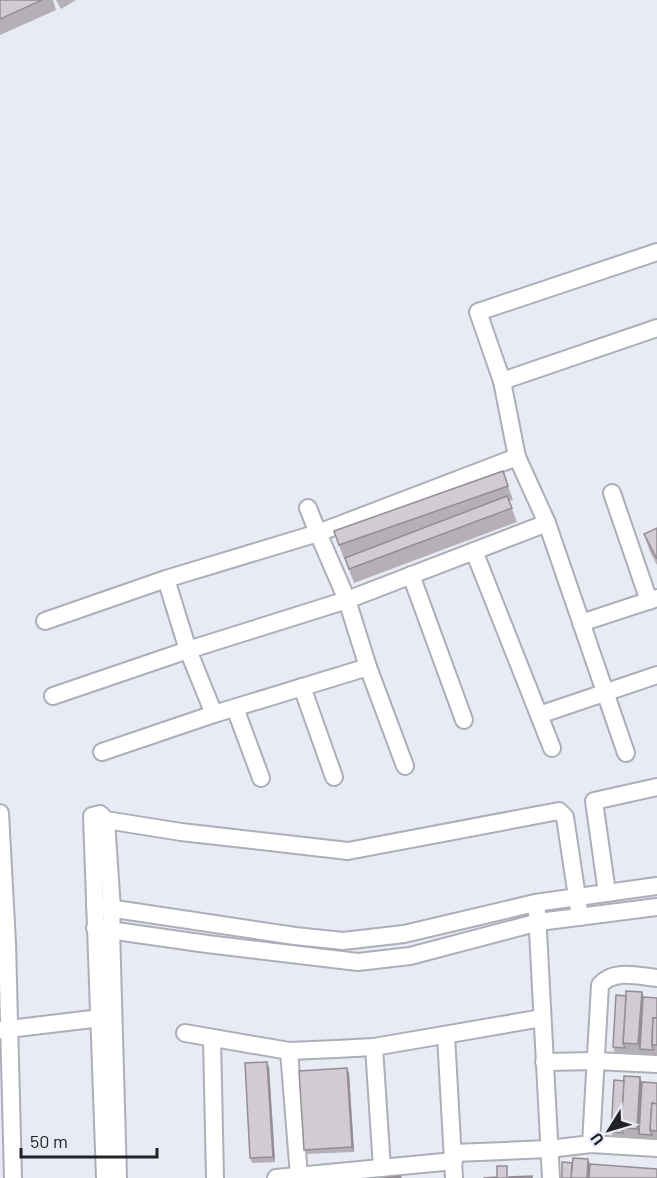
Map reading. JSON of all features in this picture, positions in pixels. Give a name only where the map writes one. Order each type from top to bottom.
[{"type":"street","points":[[626,753],[547,523],[517,457],[502,381],[478,312],[657,252]]},
{"type":"street","points":[[502,381],[657,328]]},
{"type":"street","points":[[45,621],[166,579],[318,533],[517,457]]},
{"type":"street","points":[[580,623],[653,599],[612,493]]},
{"type":"street","points":[[308,508],[347,600],[368,667],[405,765]]},
{"type":"street","points":[[53,696],[188,650],[347,600],[547,523]]},
{"type":"street","points":[[474,551],[552,748]]},
{"type":"street","points":[[411,575],[464,720]]},
{"type":"street","points":[[166,579],[188,650],[214,714]]},
{"type":"street","points":[[102,752],[214,714],[368,667]]},
{"type":"street","points":[[539,715],[657,675]]},
{"type":"street","points":[[302,687],[334,777]]},
{"type":"street","points":[[235,708],[261,778]]},
{"type":"street","points":[[607,893],[594,801],[657,787]]},
{"type":"street","points":[[105,1178],[107,1017],[103,928],[95,906],[92,816],[100,814],[106,820],[181,832],[348,851],[559,811],[565,817],[580,917]]},
{"type":"street","points":[[0,813],[5,1122],[13,1178]]},
{"type":"street","points":[[103,928],[112,910],[106,820]]},
{"type":"street","points":[[95,906],[343,941],[404,934],[535,903],[657,886]]},
{"type":"street","points":[[535,903],[538,922],[551,1178]]},
{"type":"street","points":[[103,928],[207,944],[357,962],[410,956],[538,922],[657,907]]},
{"type":"street","points":[[591,1144],[600,986],[605,979],[614,975],[657,978]]},
{"type":"street","points":[[4,1029],[107,1017]]},
{"type":"street","points":[[107,1017],[114,1044],[118,1178]]},
{"type":"street","points":[[185,1033],[289,1051],[374,1047],[542,1018]]},
{"type":"street","points":[[446,1036],[454,1164]]},
{"type":"street","points":[[212,1038],[215,1178]]},
{"type":"street","points":[[374,1047],[382,1168]]},
{"type":"street","points":[[289,1051],[299,1176]]},
{"type":"street","points":[[544,1062],[596,1061],[657,1064]]},
{"type":"street","points":[[276,1178],[454,1164],[591,1144],[657,1148]]},
{"type":"building","points":[[0,0],[42,0],[0,19]]},
{"type":"building","points":[[503,471],[508,486],[339,545],[334,531]]},
{"type":"building","points":[[507,496],[512,508],[349,569],[345,558]]},
{"type":"building","points":[[657,528],[657,559],[644,534]]},
{"type":"building","points":[[626,991],[642,992],[638,1044],[623,1043]]},
{"type":"building","points":[[616,995],[626,996],[623,1043],[625,1048],[613,1047]]},
{"type":"building","points":[[643,997],[657,998],[657,1018],[653,1018],[653,1050],[640,1049]]},
{"type":"building","points":[[653,1018],[657,1018],[657,1045],[652,1045]]},
{"type":"building","points":[[267,1062],[273,1157],[250,1158],[245,1063]]},
{"type":"building","points":[[347,1068],[352,1147],[304,1150],[299,1071]]},
{"type":"building","points":[[624,1076],[640,1077],[637,1129],[621,1128]]},
{"type":"building","points":[[614,1080],[624,1081],[621,1128],[623,1133],[611,1132]]},
{"type":"building","points":[[642,1082],[657,1083],[657,1104],[652,1103],[650,1130],[652,1135],[639,1134]]},
{"type":"building","points":[[652,1103],[657,1104],[657,1131],[650,1130]]},
{"type":"building","points":[[573,1158],[588,1159],[587,1178],[571,1178]]},
{"type":"building","points":[[562,1162],[572,1163],[571,1178],[562,1178]]},
{"type":"building","points":[[590,1164],[657,1169],[657,1178],[589,1178]]},
{"type":"building","points":[[497,1166],[507,1166],[507,1178],[483,1178],[497,1177]]},
{"type":"building","points":[[532,1176],[532,1178],[509,1178],[509,1177]]}]
